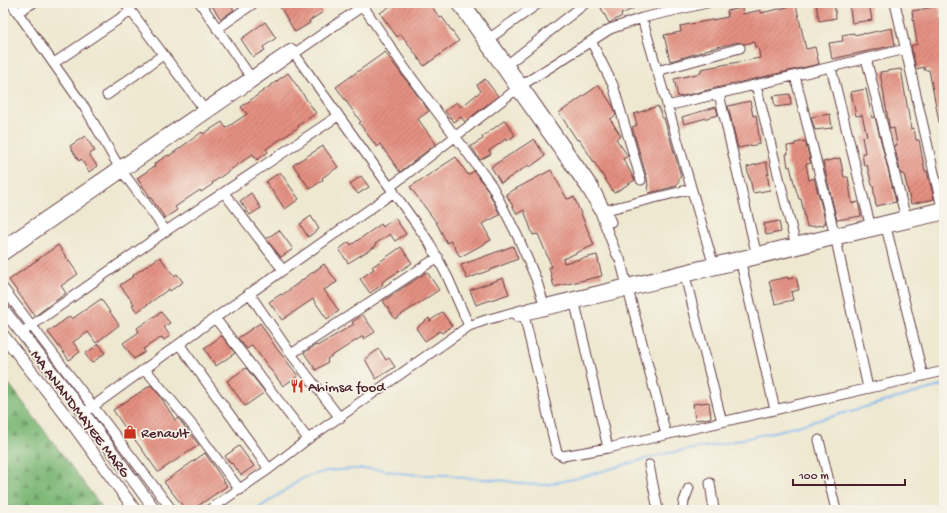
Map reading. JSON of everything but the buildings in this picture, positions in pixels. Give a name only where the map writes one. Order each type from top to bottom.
[{"type":"main road","name":"MA ANANDMAYEE MARG","points":[[3,309],[84,413],[155,510]]},
{"type":"main road","name":"MA ANANDMAYEE MARG","points":[[3,335],[71,422],[135,510]]},
{"type":"street","points":[[12,3],[87,111],[121,170],[166,231]]},
{"type":"street","points":[[18,12],[33,3]]},
{"type":"street","points":[[125,3],[205,111]]},
{"type":"street","points":[[200,3],[250,76]]},
{"type":"street","points":[[217,28],[254,3]]},
{"type":"street","points":[[456,3],[519,88],[595,203],[616,253],[620,259]]},
{"type":"street","points":[[466,3],[508,64],[519,88],[534,100],[594,187],[606,210],[620,250],[620,259],[666,434]]},
{"type":"street","points":[[490,38],[539,3]]},
{"type":"street","points":[[508,64],[586,3]]},
{"type":"street","points":[[84,413],[392,190],[455,137],[519,88],[610,29],[642,18],[690,5],[707,3]]},
{"type":"street","points":[[895,3],[944,211]]},
{"type":"street","points":[[3,256],[205,111],[362,4],[406,70],[492,186],[518,237],[536,279],[544,304]]},
{"type":"street","points":[[54,63],[130,11]]},
{"type":"street","points":[[642,18],[713,263]]},
{"type":"street","points":[[591,41],[614,90],[641,180]]},
{"type":"street","points":[[657,71],[740,48]]},
{"type":"street","points":[[667,106],[906,49]]},
{"type":"street","points":[[205,111],[250,76],[292,52]]},
{"type":"street","points":[[292,52],[429,242],[438,256],[469,326]]},
{"type":"street","points":[[107,96],[163,55]]},
{"type":"street","points":[[866,58],[905,215]]},
{"type":"street","points":[[831,68],[870,224]]},
{"type":"street","points":[[795,76],[835,236],[868,388]]},
{"type":"street","points":[[756,85],[795,242]]},
{"type":"street","points":[[719,94],[756,252]]},
{"type":"street","points":[[21,333],[166,231],[338,116]]},
{"type":"street","points":[[3,246],[121,170]]},
{"type":"street","points":[[606,210],[691,189]]},
{"type":"street","points":[[224,193],[283,270]]},
{"type":"street","points":[[685,274],[713,263],[740,260],[756,252],[795,242],[835,236],[870,224],[885,224],[905,215],[944,211]]},
{"type":"street","points":[[209,510],[240,490],[308,439],[469,326],[486,320],[685,274],[835,236],[944,211]]},
{"type":"street","points":[[885,224],[923,376]]},
{"type":"street","points":[[291,354],[438,256]]},
{"type":"street","points":[[740,260],[775,410]]},
{"type":"street","points":[[685,274],[722,422]]},
{"type":"street","points":[[3,288],[172,510]]},
{"type":"street","points":[[249,293],[291,354],[340,418]]},
{"type":"street","points":[[219,510],[468,332],[544,304],[574,300]]},
{"type":"street","points":[[574,300],[608,448]]},
{"type":"street","points":[[523,312],[558,453],[563,456],[608,448],[944,371]]},
{"type":"street","points":[[215,318],[308,439]]},
{"type":"street","points":[[179,344],[269,469]]},
{"type":"street","points":[[145,369],[192,426],[240,490]]},
{"type":"street","points":[[819,440],[836,510]]},
{"type":"street","points":[[649,465],[658,510]]},
{"type":"street","points":[[710,482],[714,510]]},
{"type":"street","points":[[683,510],[684,501],[689,488]]},
{"type":"green space","points":[[3,376],[104,510],[3,510]]},
{"type":"waterway","points":[[256,510],[303,478],[326,471],[379,469],[399,473],[450,475],[464,478],[545,485],[578,478],[663,454],[722,444],[790,428],[944,385]]},
{"type":"place","name":"Ahimsa food","points":[[297,386]]},
{"type":"place","name":"Renault","points":[[130,432]]}]
